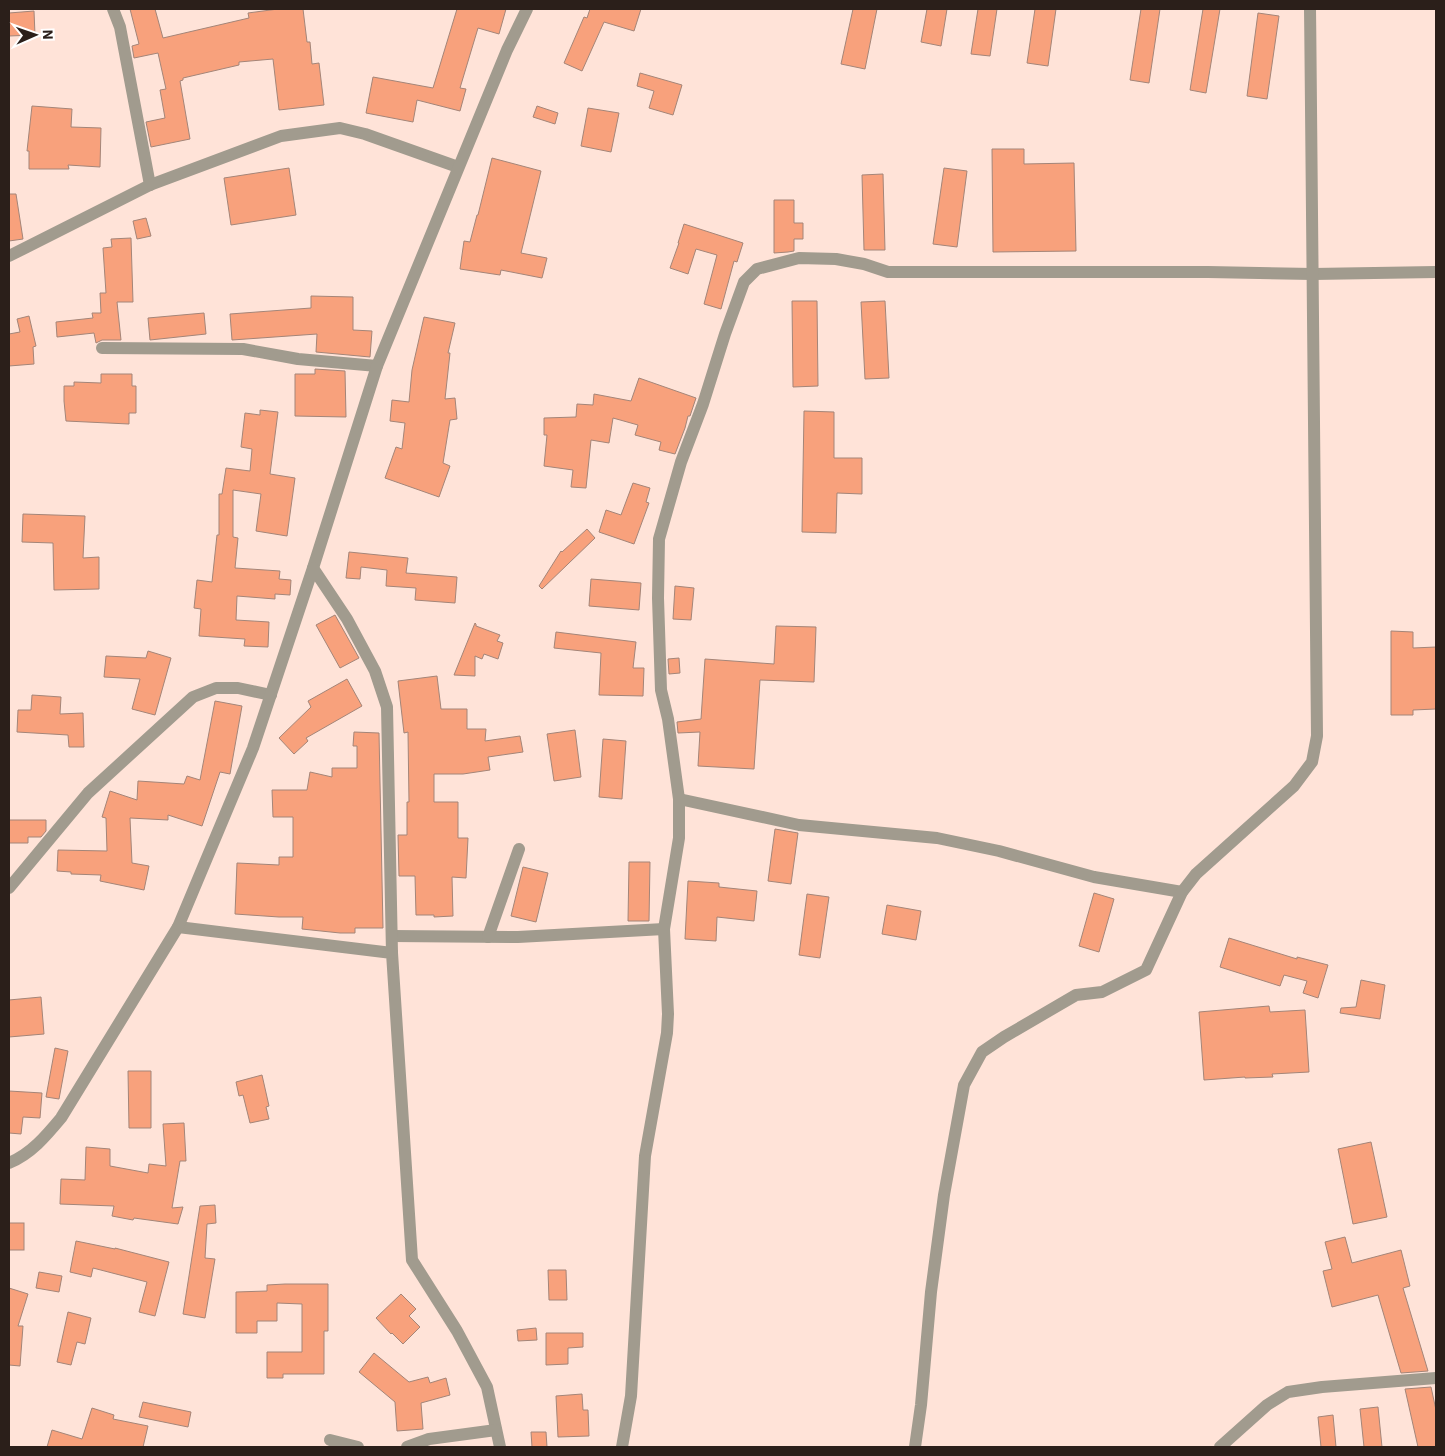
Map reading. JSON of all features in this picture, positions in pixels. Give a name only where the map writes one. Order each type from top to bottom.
[{"type":"street","points":[[113,9],[120,27],[150,185]]},
{"type":"street","points":[[9,1163],[37,1146],[61,1118],[178,927],[253,748],[377,366],[458,167],[526,9]]},
{"type":"street","points":[[915,1447],[921,1405],[931,1292],[944,1194],[964,1085],[982,1052],[1076,995],[1102,992],[1146,970],[1182,892],[1196,874],[1294,786],[1312,762],[1317,736],[1310,9]]},
{"type":"street","points":[[9,256],[150,185],[280,136],[340,128],[365,134],[458,167]]},
{"type":"street","points":[[622,1447],[631,1396],[645,1156],[668,1014],[664,929],[679,838],[679,799],[668,718],[660,690],[659,539],[682,462],[744,282],[757,269],[799,258],[836,259],[864,264],[888,272],[1313,274],[1436,272]]},
{"type":"street","points":[[102,348],[243,349],[298,359],[377,366]]},
{"type":"street","points":[[313,568],[347,619],[375,672],[387,707],[392,953],[412,1260],[457,1330],[486,1387],[500,1447]]},
{"type":"street","points":[[9,888],[88,793],[193,697],[216,688],[238,688],[271,695]]},
{"type":"street","points":[[679,799],[799,825],[937,838],[999,851],[1094,878],[1182,892]]},
{"type":"street","points":[[488,937],[519,849]]},
{"type":"street","points":[[178,927],[392,953]]},
{"type":"street","points":[[392,936],[518,937],[664,929]]},
{"type":"street","points":[[1220,1447],[1266,1406],[1288,1392],[1322,1387],[1436,1378]]},
{"type":"street","points":[[407,1447],[429,1439],[496,1430]]},
{"type":"street","points":[[330,1440],[358,1447]]},
{"type":"building","points":[[130,9],[155,9],[163,38],[249,18],[248,13],[278,9],[303,9],[307,42],[310,42],[312,64],[319,63],[324,105],[279,110],[273,59],[239,62],[239,65],[183,78],[180,81],[190,139],[151,147],[146,122],[165,118],[160,90],[166,89],[158,53],[134,58],[132,46],[139,44]]},
{"type":"building","points":[[457,9],[506,9],[499,34],[478,28],[460,88],[466,89],[460,111],[417,100],[413,122],[366,113],[373,77],[433,88]]},
{"type":"building","points":[[590,9],[641,9],[634,31],[604,22],[582,71],[564,63],[584,17],[587,18]]},
{"type":"building","points":[[853,9],[877,9],[865,69],[841,64]]},
{"type":"building","points":[[927,9],[947,9],[941,46],[921,42]]},
{"type":"building","points":[[978,9],[997,9],[990,56],[971,54]]},
{"type":"building","points":[[1035,9],[1056,9],[1048,66],[1027,63]]},
{"type":"building","points":[[1141,9],[1160,9],[1149,83],[1130,80]]},
{"type":"building","points":[[1203,9],[1220,9],[1206,93],[1190,90]]},
{"type":"building","points":[[34,11],[35,35],[9,36],[9,13]]},
{"type":"building","points":[[1258,13],[1279,16],[1267,99],[1247,96]]},
{"type":"building","points":[[640,73],[682,85],[673,115],[649,108],[654,91],[637,86]]},
{"type":"building","points":[[32,106],[72,109],[71,127],[101,128],[100,167],[68,165],[69,169],[29,169],[29,151],[27,151]]},
{"type":"building","points":[[537,106],[558,113],[555,124],[533,117]]},
{"type":"building","points":[[588,108],[619,113],[611,152],[581,146]]},
{"type":"building","points":[[992,149],[1024,149],[1024,164],[1074,163],[1076,251],[993,252]]},
{"type":"building","points":[[492,158],[541,171],[521,253],[547,258],[542,278],[501,270],[500,275],[460,269],[464,241],[470,242]]},
{"type":"building","points":[[289,168],[296,215],[231,225],[224,178]]},
{"type":"building","points":[[944,168],[967,171],[957,247],[933,244]]},
{"type":"building","points":[[883,174],[885,250],[864,250],[862,175]]},
{"type":"building","points":[[9,194],[16,194],[23,239],[9,241]]},
{"type":"building","points":[[774,200],[794,200],[794,223],[803,223],[803,239],[794,239],[794,251],[774,253]]},
{"type":"building","points":[[146,218],[151,236],[137,239],[133,221]]},
{"type":"building","points":[[684,224],[743,243],[737,262],[734,261],[721,309],[704,304],[717,255],[696,249],[688,274],[670,268]]},
{"type":"building","points":[[131,238],[133,302],[117,302],[121,340],[102,340],[96,343],[94,333],[57,337],[56,322],[93,318],[92,313],[101,313],[100,293],[106,293],[103,248],[112,247],[111,239]]},
{"type":"building","points":[[311,296],[353,297],[353,330],[372,331],[370,357],[316,352],[317,334],[232,340],[230,314],[311,308]]},
{"type":"building","points":[[792,301],[817,301],[818,386],[793,387]]},
{"type":"building","points":[[885,301],[889,378],[865,379],[861,302]]},
{"type":"building","points":[[204,313],[206,334],[150,340],[148,318]]},
{"type":"building","points":[[29,316],[36,346],[33,347],[34,364],[9,366],[9,334],[20,332],[17,319]]},
{"type":"building","points":[[424,317],[455,323],[448,353],[450,353],[445,399],[455,398],[457,419],[450,420],[443,463],[450,466],[439,497],[385,478],[396,447],[402,449],[405,423],[390,421],[392,400],[409,402],[412,370]]},
{"type":"building","points":[[315,369],[345,371],[346,417],[295,416],[295,374],[315,374]]},
{"type":"building","points":[[101,374],[132,374],[132,386],[136,386],[136,413],[129,413],[129,424],[66,421],[64,386],[74,386],[74,382],[101,383]]},
{"type":"building","points":[[639,378],[696,398],[675,454],[659,450],[661,442],[635,435],[638,425],[613,418],[609,443],[591,440],[586,488],[571,487],[573,470],[544,466],[547,435],[544,435],[544,418],[576,417],[577,404],[593,405],[594,394],[631,401]]},
{"type":"building","points":[[260,410],[278,412],[270,474],[295,478],[287,536],[256,531],[261,494],[233,490],[233,537],[238,538],[235,568],[280,571],[279,579],[291,580],[290,595],[275,594],[275,599],[237,596],[236,620],[269,622],[268,647],[244,646],[245,639],[199,636],[201,609],[194,608],[197,580],[212,582],[217,535],[219,535],[219,494],[222,494],[226,468],[250,471],[252,449],[241,447],[245,413],[260,415]]},
{"type":"building","points":[[804,411],[834,412],[834,458],[862,458],[862,494],[837,493],[836,533],[802,532]]},
{"type":"building","points":[[633,483],[650,488],[646,502],[649,503],[634,544],[599,532],[606,510],[621,515]]},
{"type":"building","points":[[23,514],[85,516],[83,558],[99,557],[99,589],[54,590],[53,543],[22,542]]},
{"type":"building","points":[[587,529],[595,538],[542,589],[539,586],[561,551]]},
{"type":"building","points":[[349,552],[408,558],[406,573],[457,577],[455,603],[415,600],[416,588],[386,586],[387,570],[361,567],[360,579],[346,578]]},
{"type":"building","points":[[591,579],[641,583],[639,610],[589,606]]},
{"type":"building","points":[[675,586],[694,588],[691,620],[673,619]]},
{"type":"building","points":[[335,615],[359,658],[340,668],[316,625]]},
{"type":"building","points":[[475,623],[476,626],[500,635],[497,641],[503,643],[498,659],[484,654],[482,659],[475,656],[475,676],[454,675]]},
{"type":"building","points":[[776,626],[816,627],[814,682],[760,680],[754,769],[698,766],[700,732],[678,733],[677,722],[701,719],[705,659],[774,664]]},
{"type":"building","points":[[1391,631],[1413,632],[1413,648],[1436,647],[1436,709],[1413,710],[1413,715],[1391,715]]},
{"type":"building","points":[[556,632],[636,642],[633,668],[644,668],[643,696],[599,695],[601,653],[554,648]]},
{"type":"building","points":[[148,651],[171,658],[155,715],[132,709],[140,679],[104,677],[106,656],[146,658]]},
{"type":"building","points":[[679,658],[680,673],[669,674],[668,659]]},
{"type":"building","points":[[437,676],[441,709],[467,709],[467,729],[486,729],[485,741],[520,736],[523,752],[488,757],[490,770],[463,774],[434,774],[434,802],[458,802],[458,838],[468,838],[466,878],[452,877],[453,916],[434,917],[434,915],[416,915],[415,876],[399,876],[398,835],[407,835],[407,802],[409,802],[408,732],[404,733],[398,681]]},
{"type":"building","points":[[347,679],[362,706],[306,738],[308,741],[294,754],[279,738],[311,707],[308,701]]},
{"type":"building","points":[[32,695],[61,697],[60,714],[83,713],[84,747],[69,747],[68,735],[17,732],[18,710],[31,710]]},
{"type":"building","points":[[215,701],[242,706],[230,774],[220,772],[202,826],[168,815],[168,820],[130,818],[132,863],[149,866],[144,890],[100,881],[101,875],[71,874],[71,872],[57,871],[58,850],[107,851],[106,818],[102,817],[110,791],[137,800],[138,781],[184,784],[187,776],[200,780]]},
{"type":"building","points":[[575,730],[581,777],[554,781],[547,734]]},
{"type":"building","points":[[354,732],[379,733],[383,928],[355,928],[355,933],[340,933],[302,929],[303,917],[235,914],[237,863],[279,865],[279,857],[293,857],[293,817],[273,817],[272,790],[307,790],[310,772],[332,777],[332,768],[357,768],[357,746],[353,746]]},
{"type":"building","points":[[603,739],[626,741],[622,799],[599,797]]},
{"type":"building","points":[[9,820],[46,820],[46,831],[41,837],[28,837],[28,843],[9,843]]},
{"type":"building","points":[[775,829],[798,833],[791,884],[768,881]]},
{"type":"building","points":[[629,862],[650,862],[649,921],[628,921]]},
{"type":"building","points":[[523,867],[548,873],[536,922],[511,916]]},
{"type":"building","points":[[688,881],[719,883],[719,887],[757,891],[754,921],[717,917],[716,941],[685,939]]},
{"type":"building","points":[[1094,893],[1114,899],[1099,952],[1079,946]]},
{"type":"building","points":[[807,894],[829,897],[820,958],[799,955]]},
{"type":"building","points":[[887,905],[921,911],[916,940],[882,934]]},
{"type":"building","points":[[1229,938],[1297,959],[1297,957],[1328,965],[1318,998],[1303,993],[1307,981],[1284,975],[1280,986],[1220,967]]},
{"type":"building","points":[[1361,980],[1385,985],[1380,1019],[1340,1013],[1341,1008],[1356,1007]]},
{"type":"building","points":[[41,997],[44,1034],[9,1037],[9,1000]]},
{"type":"building","points":[[1269,1006],[1270,1012],[1305,1010],[1309,1072],[1272,1074],[1273,1077],[1204,1080],[1199,1012]]},
{"type":"building","points":[[55,1048],[68,1051],[59,1099],[46,1097]]},
{"type":"building","points":[[128,1071],[151,1071],[151,1128],[129,1128]]},
{"type":"building","points":[[262,1075],[269,1106],[266,1107],[269,1119],[250,1123],[243,1095],[239,1096],[236,1082]]},
{"type":"building","points":[[9,1091],[42,1093],[40,1118],[23,1117],[21,1134],[9,1133]]},
{"type":"building","points":[[184,1123],[186,1161],[180,1161],[172,1208],[183,1207],[178,1224],[112,1216],[114,1206],[60,1204],[61,1179],[85,1180],[86,1147],[110,1149],[110,1166],[148,1173],[149,1164],[166,1166],[163,1124]]},
{"type":"building","points":[[1371,1142],[1387,1217],[1353,1224],[1338,1149]]},
{"type":"building","points":[[215,1205],[216,1223],[207,1224],[205,1258],[215,1259],[205,1318],[183,1314],[200,1206]]},
{"type":"building","points":[[9,1223],[24,1223],[24,1250],[9,1250]]},
{"type":"building","points":[[1345,1237],[1352,1263],[1401,1250],[1410,1286],[1403,1288],[1428,1371],[1401,1373],[1378,1295],[1332,1307],[1323,1271],[1332,1269],[1325,1242]]},
{"type":"building","points":[[76,1241],[115,1248],[169,1262],[155,1316],[139,1312],[147,1282],[93,1268],[91,1277],[70,1272]]},
{"type":"building","points":[[548,1270],[566,1270],[567,1300],[549,1300]]},
{"type":"building","points":[[39,1272],[62,1276],[59,1292],[36,1288]]},
{"type":"building","points":[[328,1284],[328,1331],[324,1331],[324,1374],[283,1374],[283,1378],[267,1378],[267,1352],[302,1352],[302,1304],[277,1303],[277,1321],[257,1321],[257,1333],[236,1333],[236,1292],[267,1291],[267,1285]]},
{"type":"building","points":[[9,1288],[28,1294],[18,1326],[23,1326],[20,1366],[9,1365]]},
{"type":"building","points":[[401,1294],[416,1309],[409,1316],[420,1327],[403,1344],[376,1318]]},
{"type":"building","points":[[68,1312],[91,1318],[85,1344],[77,1342],[71,1365],[57,1362]]},
{"type":"building","points":[[536,1328],[537,1340],[518,1341],[517,1330]]},
{"type":"building","points":[[546,1333],[583,1333],[583,1347],[568,1348],[568,1364],[546,1365]]},
{"type":"building","points":[[374,1353],[409,1382],[428,1377],[430,1383],[446,1378],[450,1395],[421,1403],[423,1429],[397,1431],[395,1402],[359,1372]]},
{"type":"building","points":[[1431,1387],[1436,1410],[1436,1447],[1418,1447],[1405,1389]]},
{"type":"building","points":[[582,1394],[583,1410],[588,1410],[589,1436],[558,1437],[556,1396]]},
{"type":"building","points":[[143,1402],[191,1412],[188,1427],[139,1417]]},
{"type":"building","points":[[1378,1407],[1382,1447],[1364,1447],[1360,1409]]},
{"type":"building","points":[[92,1408],[114,1415],[113,1419],[148,1426],[143,1447],[47,1447],[52,1430],[82,1439]]},
{"type":"building","points":[[1333,1415],[1336,1447],[1321,1447],[1318,1417]]},
{"type":"building","points":[[531,1432],[546,1432],[547,1447],[532,1447]]}]
